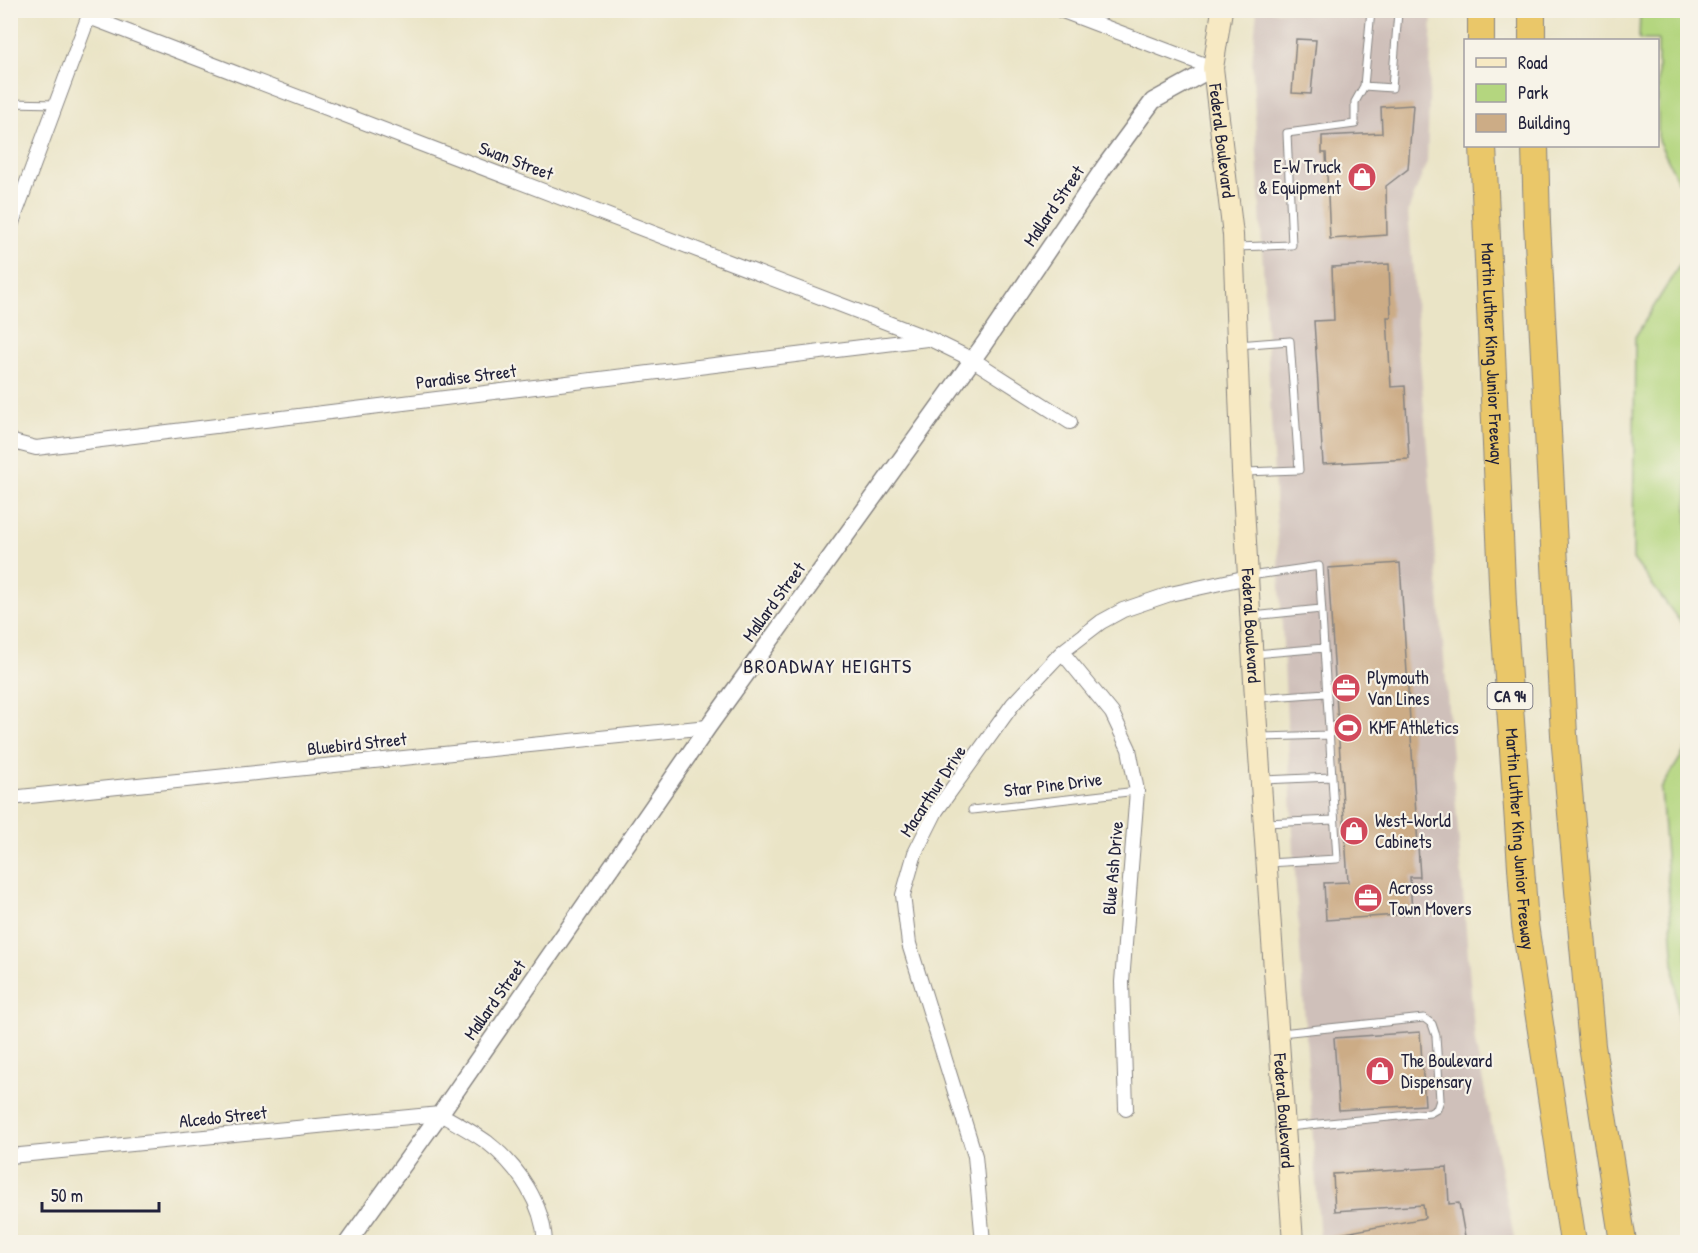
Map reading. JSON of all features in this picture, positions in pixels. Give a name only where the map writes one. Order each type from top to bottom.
[{"type":"highway","points":[[1481,10],[1481,39]]},
{"type":"highway","points":[[1532,10],[1532,39]]},
{"type":"highway","name":"Martin Luther King Junior Freeway","points":[[1484,147],[1503,605],[1525,925],[1573,1242]]},
{"type":"highway","points":[[1535,147],[1564,735],[1592,1046],[1623,1242]]},
{"type":"main road","name":"Federal Boulevard","points":[[1222,10],[1213,68],[1234,247],[1242,472],[1255,698],[1293,1242]]},
{"type":"street","points":[[1060,10],[1213,68]]},
{"type":"street","points":[[10,228],[90,14]]},
{"type":"street","name":"Swan Street","points":[[90,14],[930,339],[973,360],[1070,422]]},
{"type":"street","name":"Mallard Street","points":[[348,1242],[440,1114],[708,727],[973,360],[1105,166],[1153,101],[1213,68]]},
{"type":"street","name":"Paradise Street","points":[[10,438],[13,442],[36,448],[930,339]]},
{"type":"street","name":"Macarthur Drive","points":[[983,1242],[975,1156],[909,944],[903,895],[915,853],[936,812],[1013,704],[1062,652],[1101,622],[1123,610],[1170,594],[1248,577]]},
{"type":"street","name":"Blue Ash Drive","points":[[1062,652],[1112,713],[1129,749],[1137,790],[1122,982],[1126,1109]]},
{"type":"street","name":"Bluebird Street","points":[[10,798],[708,727]]},
{"type":"street","points":[[440,1114],[488,1143],[506,1160],[531,1190],[545,1232],[545,1242]]},
{"type":"street","name":"Alcedo Street","points":[[10,1156],[440,1114]]},
{"type":"lane","points":[[1234,247],[1292,245],[1287,133],[1355,124],[1355,102],[1364,86],[1371,10]]},
{"type":"lane","points":[[1364,86],[1392,88],[1398,12],[1378,10]]},
{"type":"lane","points":[[10,103],[57,104]]},
{"type":"lane","points":[[1238,345],[1290,341],[1299,470],[1242,472]]},
{"type":"lane","points":[[1248,577],[1319,566],[1337,859],[1268,863]]},
{"type":"lane","points":[[1251,616],[1321,609]]},
{"type":"lane","points":[[1253,654],[1324,648]]},
{"type":"lane","points":[[1255,698],[1326,693]]},
{"type":"lane","points":[[1258,737],[1329,735]]},
{"type":"lane","points":[[1261,780],[1332,777]]},
{"type":"lane","name":"Star Pine Drive","points":[[972,810],[1137,790]]},
{"type":"lane","points":[[1264,823],[1334,820]]},
{"type":"lane","points":[[1278,1033],[1424,1018],[1432,1024],[1436,1036],[1440,1100],[1437,1109],[1430,1113],[1285,1128]]},
{"type":"shaded area","points":[[1257,11],[1432,11],[1427,162],[1408,211],[1475,1042],[1515,1242],[1320,1242],[1296,890],[1252,59]]},
{"type":"green space","points":[[1640,11],[1687,11],[1687,216],[1682,189],[1659,142],[1659,39],[1639,39]]},
{"type":"green space","points":[[1687,253],[1687,631],[1633,559],[1635,337]]},
{"type":"green space","points":[[1687,747],[1687,1037],[1679,1032],[1661,789]]},
{"type":"building","points":[[1296,39],[1316,40],[1311,94],[1292,93]]},
{"type":"building","name":"E-W Truck & Equipment","points":[[1413,105],[1408,169],[1386,186],[1387,235],[1330,239],[1326,153],[1322,153],[1322,136],[1382,133],[1381,107]]},
{"type":"building","points":[[1389,264],[1391,317],[1387,317],[1391,387],[1405,386],[1409,459],[1323,464],[1314,321],[1334,320],[1332,267]]},
{"type":"building","points":[[1400,563],[1420,877],[1410,877],[1412,914],[1326,920],[1324,883],[1348,882],[1328,568]]},
{"type":"building","name":"The Boulevard Dispensary","points":[[1420,1032],[1425,1105],[1339,1110],[1334,1038]]},
{"type":"building","points":[[1447,1167],[1449,1204],[1459,1203],[1466,1242],[1330,1242],[1329,1236],[1425,1218],[1423,1205],[1335,1211],[1333,1174]]},
{"type":"place","name":"E-W Truck & Equipment","points":[[1362,177]]},
{"type":"place","name":"Plymouth Van Lines","points":[[1346,688]]},
{"type":"place","name":"KMF Athletics","points":[[1348,728]]},
{"type":"place","name":"West-World Cabinets","points":[[1354,831]]},
{"type":"place","name":"Across Town Movers","points":[[1368,898]]},
{"type":"place","name":"The Boulevard Dispensary","points":[[1380,1071]]},
{"type":"district","name":"BROADWAY HEIGHTS","points":[[828,666]]}]
